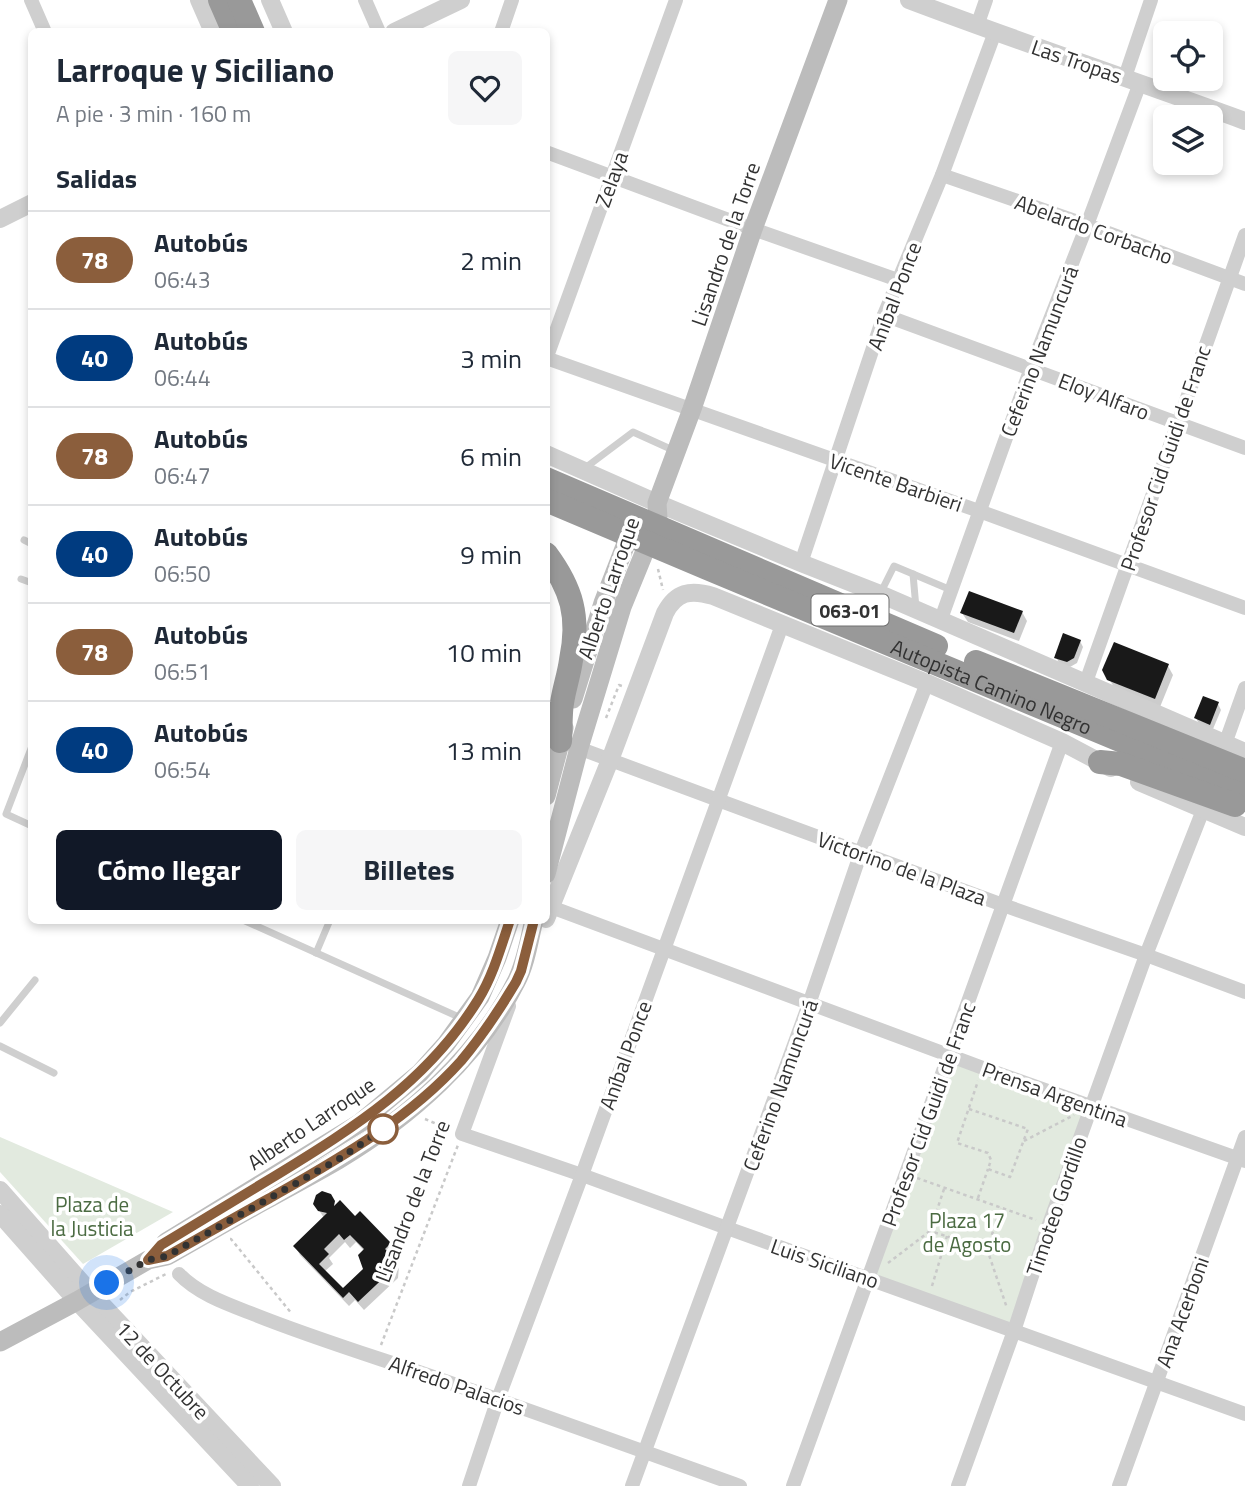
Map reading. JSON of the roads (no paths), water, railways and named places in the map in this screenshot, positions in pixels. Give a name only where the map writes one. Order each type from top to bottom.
[{"type":"highway","points":[[220,0],[232,28]]},
{"type":"highway","points":[[239,0],[251,28]]},
{"type":"highway","name":"Autopista Camino Negro","points":[[550,481],[711,560],[1245,792]]},
{"type":"highway","name":"Autopista Camino Negro","points":[[550,501],[711,560],[987,667],[1245,771]]},
{"type":"highway","points":[[550,559],[561,573],[571,595],[575,626],[572,658],[562,703],[562,742]]},
{"type":"highway","points":[[1100,762],[1121,764],[1245,808]]},
{"type":"main road","name":"Lisandro de la Torre","points":[[657,503],[753,229],[838,0]]},
{"type":"main road","name":"Alberto Larroque","points":[[550,782],[618,559],[638,511],[657,503]]},
{"type":"main road","name":"Alberto Larroque","points":[[550,841],[562,742]]},
{"type":"main road","name":"Alberto Larroque","points":[[148,1260],[161,1245],[359,1123],[420,1073],[465,1020],[480,997],[497,958],[506,924]]},
{"type":"main road","name":"Alberto Larroque","points":[[0,1342],[148,1260],[167,1256],[373,1137],[436,1086],[460,1062],[483,1032],[519,976],[533,924]]},
{"type":"street","points":[[31,0],[43,28]]},
{"type":"street","points":[[199,0],[211,28]]},
{"type":"street","points":[[270,0],[282,28]]},
{"type":"street","points":[[365,0],[377,28]]},
{"type":"street","points":[[402,28],[461,0]]},
{"type":"street","points":[[502,28],[512,0]]},
{"type":"street","name":"Zelaya","points":[[550,348],[676,0]]},
{"type":"street","name":"Las Tropas","points":[[909,0],[1245,121]]},
{"type":"street","name":"Aníbal Ponce","points":[[801,563],[884,315],[942,175],[986,29],[986,0]]},
{"type":"street","name":"Ceferino Namuncurá","points":[[941,619],[1031,368],[1087,225],[1132,80],[1152,0]]},
{"type":"street","points":[[550,153],[898,281]]},
{"type":"street","name":"Abelardo Corbacho","points":[[942,175],[1245,284]]},
{"type":"street","points":[[0,219],[28,205]]},
{"type":"street","name":"Profesor Cid Guidi de Franc","points":[[1086,682],[1245,235]]},
{"type":"street","name":"Eloy Alfaro","points":[[884,315],[1245,448]]},
{"type":"street","name":"Vicente Barbieri","points":[[550,360],[1245,608]]},
{"type":"street","points":[[550,456],[657,503],[941,619],[1245,752]]},
{"type":"street","name":"Lisandro de la Torre","points":[[550,908],[610,760],[665,613],[680,597],[702,592],[782,625]]},
{"type":"street","points":[[782,625],[927,683],[1062,742],[1142,783],[1245,827]]},
{"type":"street","name":"Aníbal Ponce","points":[[468,1486],[782,625]]},
{"type":"street","name":"Ceferino Namuncurá","points":[[632,1486],[809,1004],[861,852],[927,683]]},
{"type":"street","points":[[1225,744],[1245,688]]},
{"type":"street","name":"Victorino de la Plaza","points":[[562,742],[1245,992]]},
{"type":"street","name":"Profesor Cid Guidi de Franc","points":[[793,1486],[1062,742]]},
{"type":"street","name":"Timoteo Gordillo","points":[[958,1486],[1146,955],[1203,810]]},
{"type":"street","name":"Prensa Argentina","points":[[550,916],[663,949],[949,1056],[1241,1159]]},
{"type":"street","name":"Lisandro de la Torre","points":[[462,1134],[519,976],[543,924]]},
{"type":"street","name":"Luis Siciliano","points":[[462,1134],[582,1174],[1245,1414]]},
{"type":"street","name":"Ana Acerboni","points":[[1119,1486],[1241,1159],[1245,1137]]},
{"type":"street","name":"12 de Octubre","points":[[0,1190],[84,1297],[250,1486]]},
{"type":"street","name":"12 de Octubre","points":[[0,1214],[272,1486]]},
{"type":"street","name":"Alfredo Palacios","points":[[179,1274],[188,1284],[227,1304],[295,1331],[498,1399],[740,1486]]},
{"type":"lane","points":[[582,470],[633,432],[676,452]]},
{"type":"lane","points":[[880,594],[894,566],[951,590]]},
{"type":"lane","points":[[913,574],[916,609]]},
{"type":"lane","points":[[21,579],[28,582]]},
{"type":"lane","points":[[28,756],[6,814],[28,824]]},
{"type":"lane","points":[[252,924],[465,1020]]},
{"type":"lane","points":[[316,953],[329,924]]},
{"type":"lane","points":[[0,1023],[35,980]]},
{"type":"lane","points":[[0,1046],[54,1073]]},
{"type":"park label","name":"Plaza de la Justicia","points":[[92,1216]]},
{"type":"park label","name":"Plaza 17 de Agosto","points":[[967,1232]]}]
